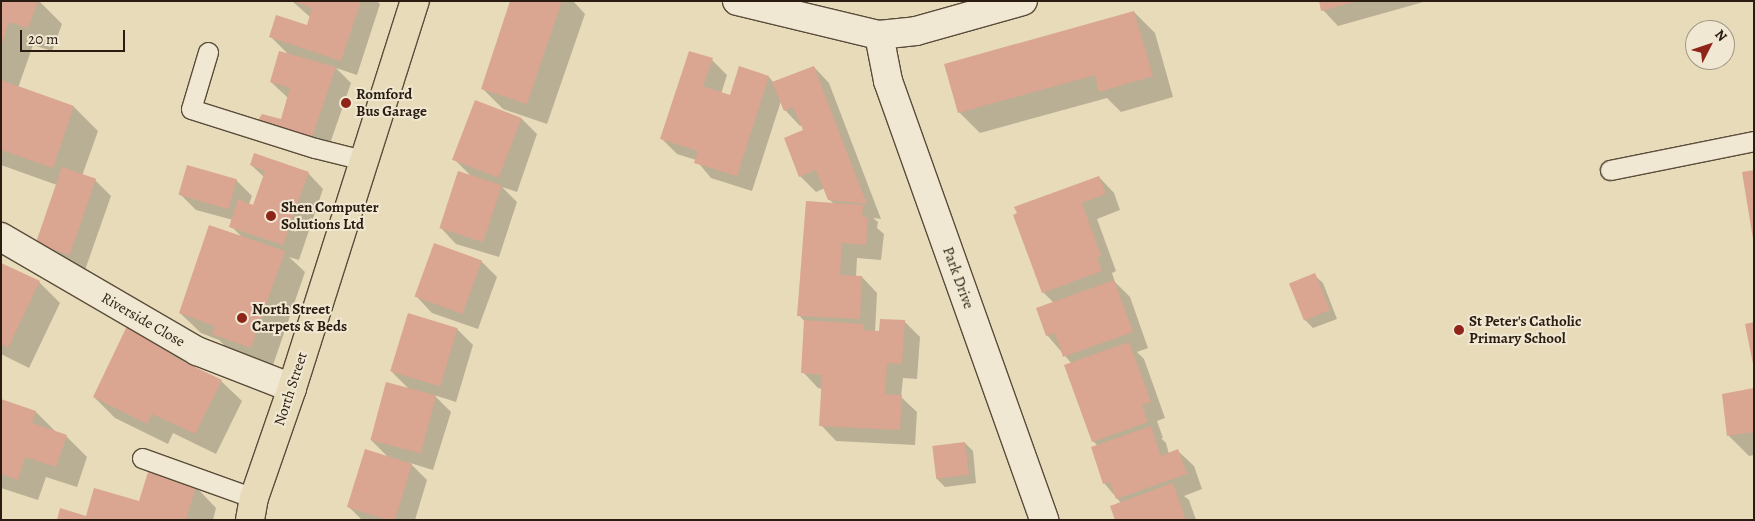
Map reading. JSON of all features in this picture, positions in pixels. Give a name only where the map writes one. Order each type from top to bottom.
[{"type":"main road","name":"North Street","points":[[252,509],[415,1]]},
{"type":"street","points":[[737,1],[880,35],[916,31],[1023,1]]},
{"type":"street","name":"Park Drive","points":[[880,35],[888,81],[1044,520]]},
{"type":"street","name":"Riverside Close","points":[[1,236],[197,352],[292,388]]},
{"type":"lane","points":[[208,52],[190,109],[315,148],[363,160]]},
{"type":"lane","points":[[1610,170],[1754,140]]},
{"type":"lane","points":[[142,458],[252,509]]},
{"type":"building","points":[[1,1],[38,1],[28,28],[9,22],[2,43]]},
{"type":"building","points":[[293,1],[361,1],[341,61],[269,37],[276,15],[307,25],[312,8]]},
{"type":"building","points":[[510,1],[562,1],[527,104],[481,89]]},
{"type":"building","points":[[1319,1],[1354,1],[1354,2],[1321,11]]},
{"type":"building","points":[[1134,11],[1153,76],[1099,92],[1095,75],[958,113],[944,64]]},
{"type":"building","points":[[279,51],[336,67],[311,140],[257,122],[262,114],[281,119],[290,88],[270,82]]},
{"type":"building","points":[[689,51],[713,58],[703,86],[730,95],[739,66],[769,76],[737,176],[694,163],[698,151],[660,139]]},
{"type":"building","points":[[814,66],[867,204],[828,200],[816,170],[799,177],[784,138],[803,130],[793,107],[784,111],[772,82]]},
{"type":"building","points":[[1,80],[74,106],[53,168],[1,150]]},
{"type":"building","points":[[475,100],[522,118],[499,178],[452,160]]},
{"type":"building","points":[[254,153],[309,172],[283,245],[229,227],[238,199],[253,205],[265,171],[250,165]]},
{"type":"building","points":[[187,165],[237,179],[228,209],[178,195]]},
{"type":"building","points":[[62,167],[96,179],[70,255],[36,244]]},
{"type":"building","points":[[1754,170],[1754,239],[1753,239],[1742,172]]},
{"type":"building","points":[[458,171],[502,185],[483,242],[439,228]]},
{"type":"building","points":[[1099,176],[1106,194],[1082,203],[1101,256],[1097,257],[1102,271],[1042,293],[1013,215],[1017,213],[1014,207]]},
{"type":"building","points":[[806,201],[863,205],[862,217],[868,217],[866,245],[842,243],[840,275],[862,276],[860,319],[797,316]]},
{"type":"building","points":[[209,225],[285,251],[251,348],[212,334],[215,326],[179,313]]},
{"type":"building","points":[[434,243],[482,260],[462,314],[415,297]]},
{"type":"building","points":[[1,263],[40,281],[8,348],[1,344]]},
{"type":"building","points":[[1315,273],[1330,310],[1304,321],[1289,283]]},
{"type":"building","points":[[1114,280],[1133,332],[1063,357],[1055,333],[1046,336],[1036,308]]},
{"type":"building","points":[[408,313],[458,328],[440,387],[390,371]]},
{"type":"building","points":[[880,319],[905,320],[902,364],[887,363],[885,394],[902,395],[900,430],[819,426],[822,375],[801,373],[804,320],[864,324],[863,330],[879,331]]},
{"type":"building","points":[[1754,322],[1754,364],[1753,364],[1745,324]]},
{"type":"building","points":[[127,326],[175,350],[172,356],[222,380],[195,434],[152,414],[147,424],[93,397]]},
{"type":"building","points":[[1129,342],[1151,402],[1142,405],[1148,422],[1092,442],[1064,365]]},
{"type":"building","points":[[386,382],[436,395],[421,453],[370,440]]},
{"type":"building","points":[[1754,388],[1754,432],[1727,436],[1722,394]]},
{"type":"building","points":[[1,399],[36,411],[32,423],[67,435],[56,467],[25,457],[18,480],[1,474]]},
{"type":"building","points":[[1151,426],[1161,456],[1178,449],[1187,474],[1116,499],[1110,482],[1103,484],[1091,447]]},
{"type":"building","points":[[965,442],[969,475],[936,479],[932,446]]},
{"type":"building","points":[[365,449],[412,464],[395,520],[387,520],[347,507]]},
{"type":"building","points":[[148,472],[196,486],[186,520],[57,520],[60,508],[86,516],[94,488],[139,501]]},
{"type":"building","points":[[1173,483],[1186,520],[1115,520],[1110,506]]},
{"type":"place","name":"Romford Bus Garage","points":[[346,103]]},
{"type":"place","name":"Shen Computer Solutions Ltd","points":[[271,216]]},
{"type":"place","name":"North Street Carpets & Beds","points":[[242,318]]},
{"type":"place","name":"St Peter's Catholic Primary School","points":[[1459,330]]}]
